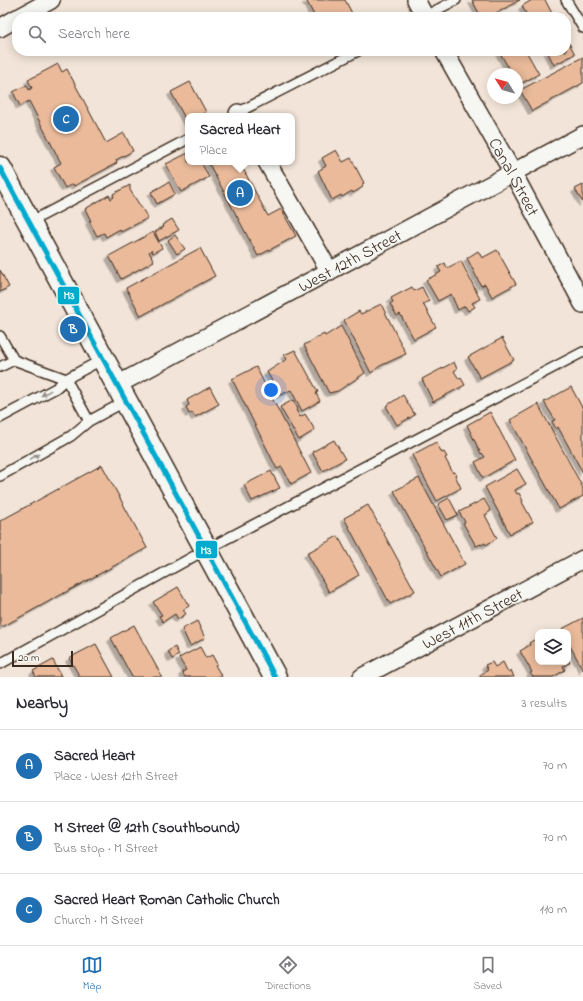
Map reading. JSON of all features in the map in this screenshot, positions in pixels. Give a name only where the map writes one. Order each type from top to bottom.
[{"type":"street","points":[[29,12],[51,0]]},
{"type":"street","points":[[416,0],[422,12]]},
{"type":"street","points":[[0,28],[12,21]]},
{"type":"street","name":"Canal Street","points":[[447,56],[513,173],[583,304]]},
{"type":"street","name":"West 12th Street","points":[[122,393],[330,272],[583,135]]},
{"type":"street","points":[[269,165],[330,272]]},
{"type":"street","points":[[0,168],[275,677]]},
{"type":"street","name":"West 11th Street","points":[[362,677],[583,559]]},
{"type":"lane","points":[[433,12],[456,0]]},
{"type":"lane","points":[[566,0],[583,28]]},
{"type":"lane","points":[[241,113],[349,56]]},
{"type":"lane","points":[[30,222],[185,141]]},
{"type":"lane","points":[[0,336],[14,360],[66,379],[89,421]]},
{"type":"lane","points":[[0,664],[207,550],[583,352]]},
{"type":"lane","points":[[0,418],[56,388],[66,379],[103,359]]},
{"type":"lane","points":[[0,367],[14,360]]},
{"type":"lane","points":[[0,476],[71,436],[122,393]]},
{"type":"building","points":[[306,0],[345,0],[351,12],[312,12]]},
{"type":"building","points":[[472,0],[520,0],[498,12],[478,12]]},
{"type":"building","points":[[532,0],[545,0],[551,12],[525,12],[522,6]]},
{"type":"building","points":[[571,47],[575,54],[554,65],[550,56],[571,56]]},
{"type":"building","points":[[502,56],[529,56],[539,74],[523,82],[523,68],[509,68]]},
{"type":"building","points":[[583,57],[583,83],[532,111],[523,95],[523,88]]},
{"type":"building","points":[[58,64],[62,72],[67,69],[106,143],[124,133],[133,151],[116,160],[117,163],[74,186],[73,184],[65,188],[54,167],[61,163],[29,101],[20,106],[13,92],[27,85],[29,90],[32,88],[28,80]]},
{"type":"building","points":[[190,82],[206,112],[185,113],[185,118],[171,92]]},
{"type":"building","points":[[336,150],[343,162],[351,158],[364,183],[362,184],[363,187],[353,193],[352,191],[342,197],[341,195],[332,200],[318,171],[326,166],[322,158]]},
{"type":"building","points":[[185,154],[185,165],[203,165],[209,177],[181,192],[166,164]]},
{"type":"building","points":[[210,165],[241,165],[268,216],[281,209],[296,236],[258,256]]},
{"type":"building","points":[[169,182],[175,194],[157,204],[151,192]]},
{"type":"building","points":[[130,185],[130,190],[148,218],[121,232],[120,229],[106,237],[104,233],[97,236],[89,221],[91,221],[85,209],[109,195],[111,199],[114,197],[113,194]]},
{"type":"building","points":[[583,185],[583,203],[575,189]]},
{"type":"building","points":[[172,219],[179,230],[159,241],[155,232],[164,227],[162,225]]},
{"type":"building","points":[[153,232],[162,248],[153,253],[151,250],[149,252],[154,261],[121,279],[109,256]]},
{"type":"building","points":[[175,235],[185,249],[177,254],[168,240]]},
{"type":"building","points":[[200,248],[215,276],[141,316],[126,288]]},
{"type":"building","points":[[497,250],[516,284],[492,297],[485,284],[481,286],[467,258],[478,251],[482,258]]},
{"type":"building","points":[[461,261],[480,299],[472,303],[475,307],[468,311],[465,306],[458,310],[451,294],[438,301],[426,280],[441,272],[438,267],[445,263],[447,268]]},
{"type":"building","points":[[0,270],[9,287],[0,292]]},
{"type":"building","points":[[412,287],[414,291],[422,287],[429,301],[423,304],[436,327],[414,339],[400,314],[397,316],[390,304],[393,302],[391,298]]},
{"type":"building","points":[[381,304],[406,354],[380,366],[371,373],[344,320],[359,311],[361,314]]},
{"type":"building","points":[[341,326],[365,373],[338,391],[329,393],[304,345],[324,334],[325,336]]},
{"type":"building","points":[[502,338],[514,360],[480,378],[468,357]]},
{"type":"building","points":[[295,350],[318,392],[316,393],[320,401],[302,411],[291,390],[280,395],[267,372],[287,359],[284,355]]},
{"type":"building","points":[[454,362],[457,369],[454,371],[465,385],[433,402],[422,379]]},
{"type":"building","points":[[256,367],[311,473],[291,484],[282,467],[277,469],[232,379]]},
{"type":"building","points":[[210,387],[219,404],[195,417],[192,412],[189,414],[186,407],[189,405],[187,400]]},
{"type":"building","points":[[571,387],[583,409],[583,473],[558,427],[556,429],[552,421],[555,420],[544,402]]},
{"type":"building","points":[[403,395],[415,415],[397,425],[386,406]]},
{"type":"building","points":[[293,400],[300,417],[305,414],[315,430],[299,440],[280,407]]},
{"type":"building","points":[[538,404],[583,488],[583,496],[559,509],[510,420]]},
{"type":"building","points":[[490,412],[515,460],[483,478],[475,462],[485,457],[482,453],[481,454],[467,425]]},
{"type":"building","points":[[334,440],[345,459],[323,471],[312,452]]},
{"type":"building","points":[[436,442],[442,453],[444,452],[447,457],[445,458],[453,473],[455,472],[461,488],[437,501],[412,455]]},
{"type":"building","points":[[102,465],[147,548],[2,627],[0,623],[0,521]]},
{"type":"building","points":[[517,469],[526,484],[515,490],[517,494],[519,493],[523,501],[522,502],[533,522],[510,534],[485,487]]},
{"type":"building","points":[[271,471],[280,488],[252,501],[244,485]]},
{"type":"building","points":[[419,478],[465,564],[441,577],[394,491]]},
{"type":"building","points":[[449,498],[458,515],[447,520],[438,504]]},
{"type":"building","points":[[484,499],[491,511],[485,515],[497,538],[486,545],[485,543],[476,546],[463,523],[465,522],[459,512]]},
{"type":"building","points":[[368,505],[415,591],[390,604],[344,518]]},
{"type":"building","points":[[338,536],[359,575],[329,592],[307,553]]},
{"type":"building","points":[[178,587],[189,606],[183,610],[186,614],[178,619],[175,614],[163,622],[159,616],[162,615],[153,602]]},
{"type":"building","points":[[583,618],[583,670],[571,648],[571,629],[562,629]]},
{"type":"building","points":[[197,621],[205,638],[190,646],[182,629]]},
{"type":"building","points":[[134,625],[162,677],[132,677],[111,638]]},
{"type":"building","points":[[534,640],[535,641],[535,665],[565,665],[563,666],[565,670],[553,677],[533,677],[530,673],[532,672],[520,651],[530,645],[529,643]]},
{"type":"building","points":[[96,644],[114,677],[80,677],[69,658]]},
{"type":"building","points":[[175,647],[179,655],[172,659],[168,651]]},
{"type":"building","points":[[200,647],[206,658],[212,655],[217,664],[215,665],[222,677],[185,677],[182,672],[186,670],[179,658]]},
{"type":"building","points":[[53,660],[61,676],[36,677],[33,671]]},
{"type":"building","points":[[492,662],[495,667],[503,662],[508,672],[511,670],[514,677],[481,677],[480,675],[488,670],[485,665]]},
{"type":"transit line","name":"M3","points":[[0,168],[275,677]]},
{"type":"place","name":"Sacred Heart Roman Catholic Church","points":[[66,119]]},
{"type":"place","name":"Sacred Heart","points":[[240,193]]},
{"type":"place","name":"M Street @ 12th (southbound)","points":[[73,329]]}]
